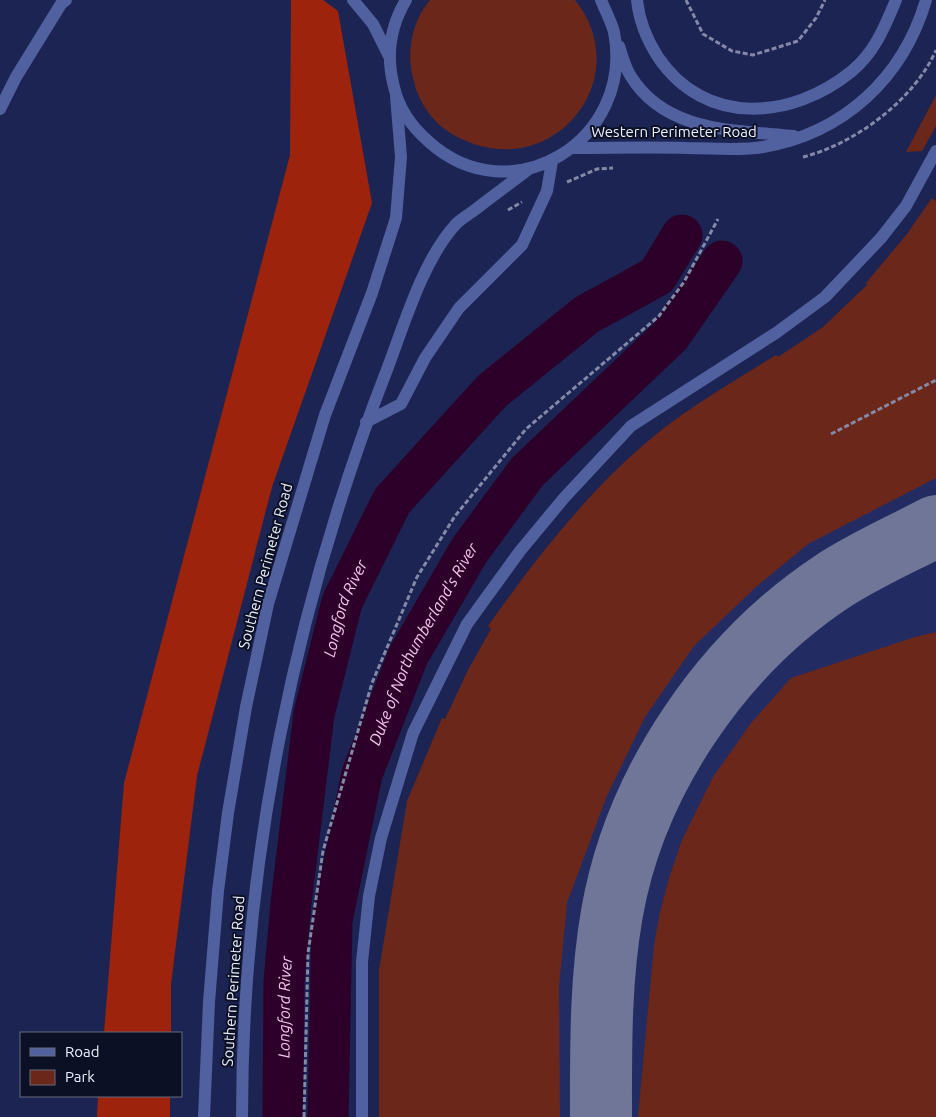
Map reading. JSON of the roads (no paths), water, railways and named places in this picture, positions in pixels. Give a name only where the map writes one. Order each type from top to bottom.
[{"type":"street","points":[[0,109],[16,77],[61,4],[66,0]]},
{"type":"street","points":[[353,0],[373,24],[390,56]]},
{"type":"street","points":[[406,0],[399,12],[391,36],[391,75],[396,96],[414,129],[440,152],[476,168],[503,172],[529,168],[552,161],[573,148],[586,136],[606,107],[614,80],[617,55],[613,30],[601,0]]},
{"type":"street","points":[[637,0],[645,32],[666,68],[680,84],[700,97],[723,106],[746,108],[792,104],[813,97],[832,86],[853,70],[870,52],[884,30],[896,0]]},
{"type":"street","name":"Western Perimeter Road","points":[[573,148],[745,148],[763,147],[804,137],[823,129],[854,107],[879,86],[897,66],[910,43],[926,0]]},
{"type":"street","name":"Western Perimeter Road","points":[[613,30],[629,75],[655,106],[690,123],[723,130],[804,137]]},
{"type":"street","name":"Southern Perimeter Road","points":[[204,1117],[209,1002],[218,891],[228,813],[246,707],[268,604],[325,415],[372,293],[396,218],[401,157],[396,96]]},
{"type":"street","points":[[362,1117],[362,962],[369,896],[381,838],[414,733],[467,624],[520,552],[564,498],[631,426],[676,395],[776,333],[825,297],[881,238],[906,206],[936,151]]},
{"type":"street","points":[[366,422],[401,404],[426,358],[459,308],[522,245],[547,191],[552,161]]},
{"type":"street","name":"Southern Perimeter Road","points":[[242,1117],[242,1047],[247,978],[252,920],[266,810],[311,598],[366,422],[427,268],[456,224],[529,168]]},
{"type":"waterway","name":"Longford River","points":[[283,1117],[284,982],[291,903],[314,714],[342,602],[392,501],[492,391],[586,315],[657,276],[682,235]]},
{"type":"waterway","name":"Duke of Northumberland's River","points":[[328,1117],[332,920],[362,774],[408,656],[469,551],[527,472],[670,336],[722,261]]}]
